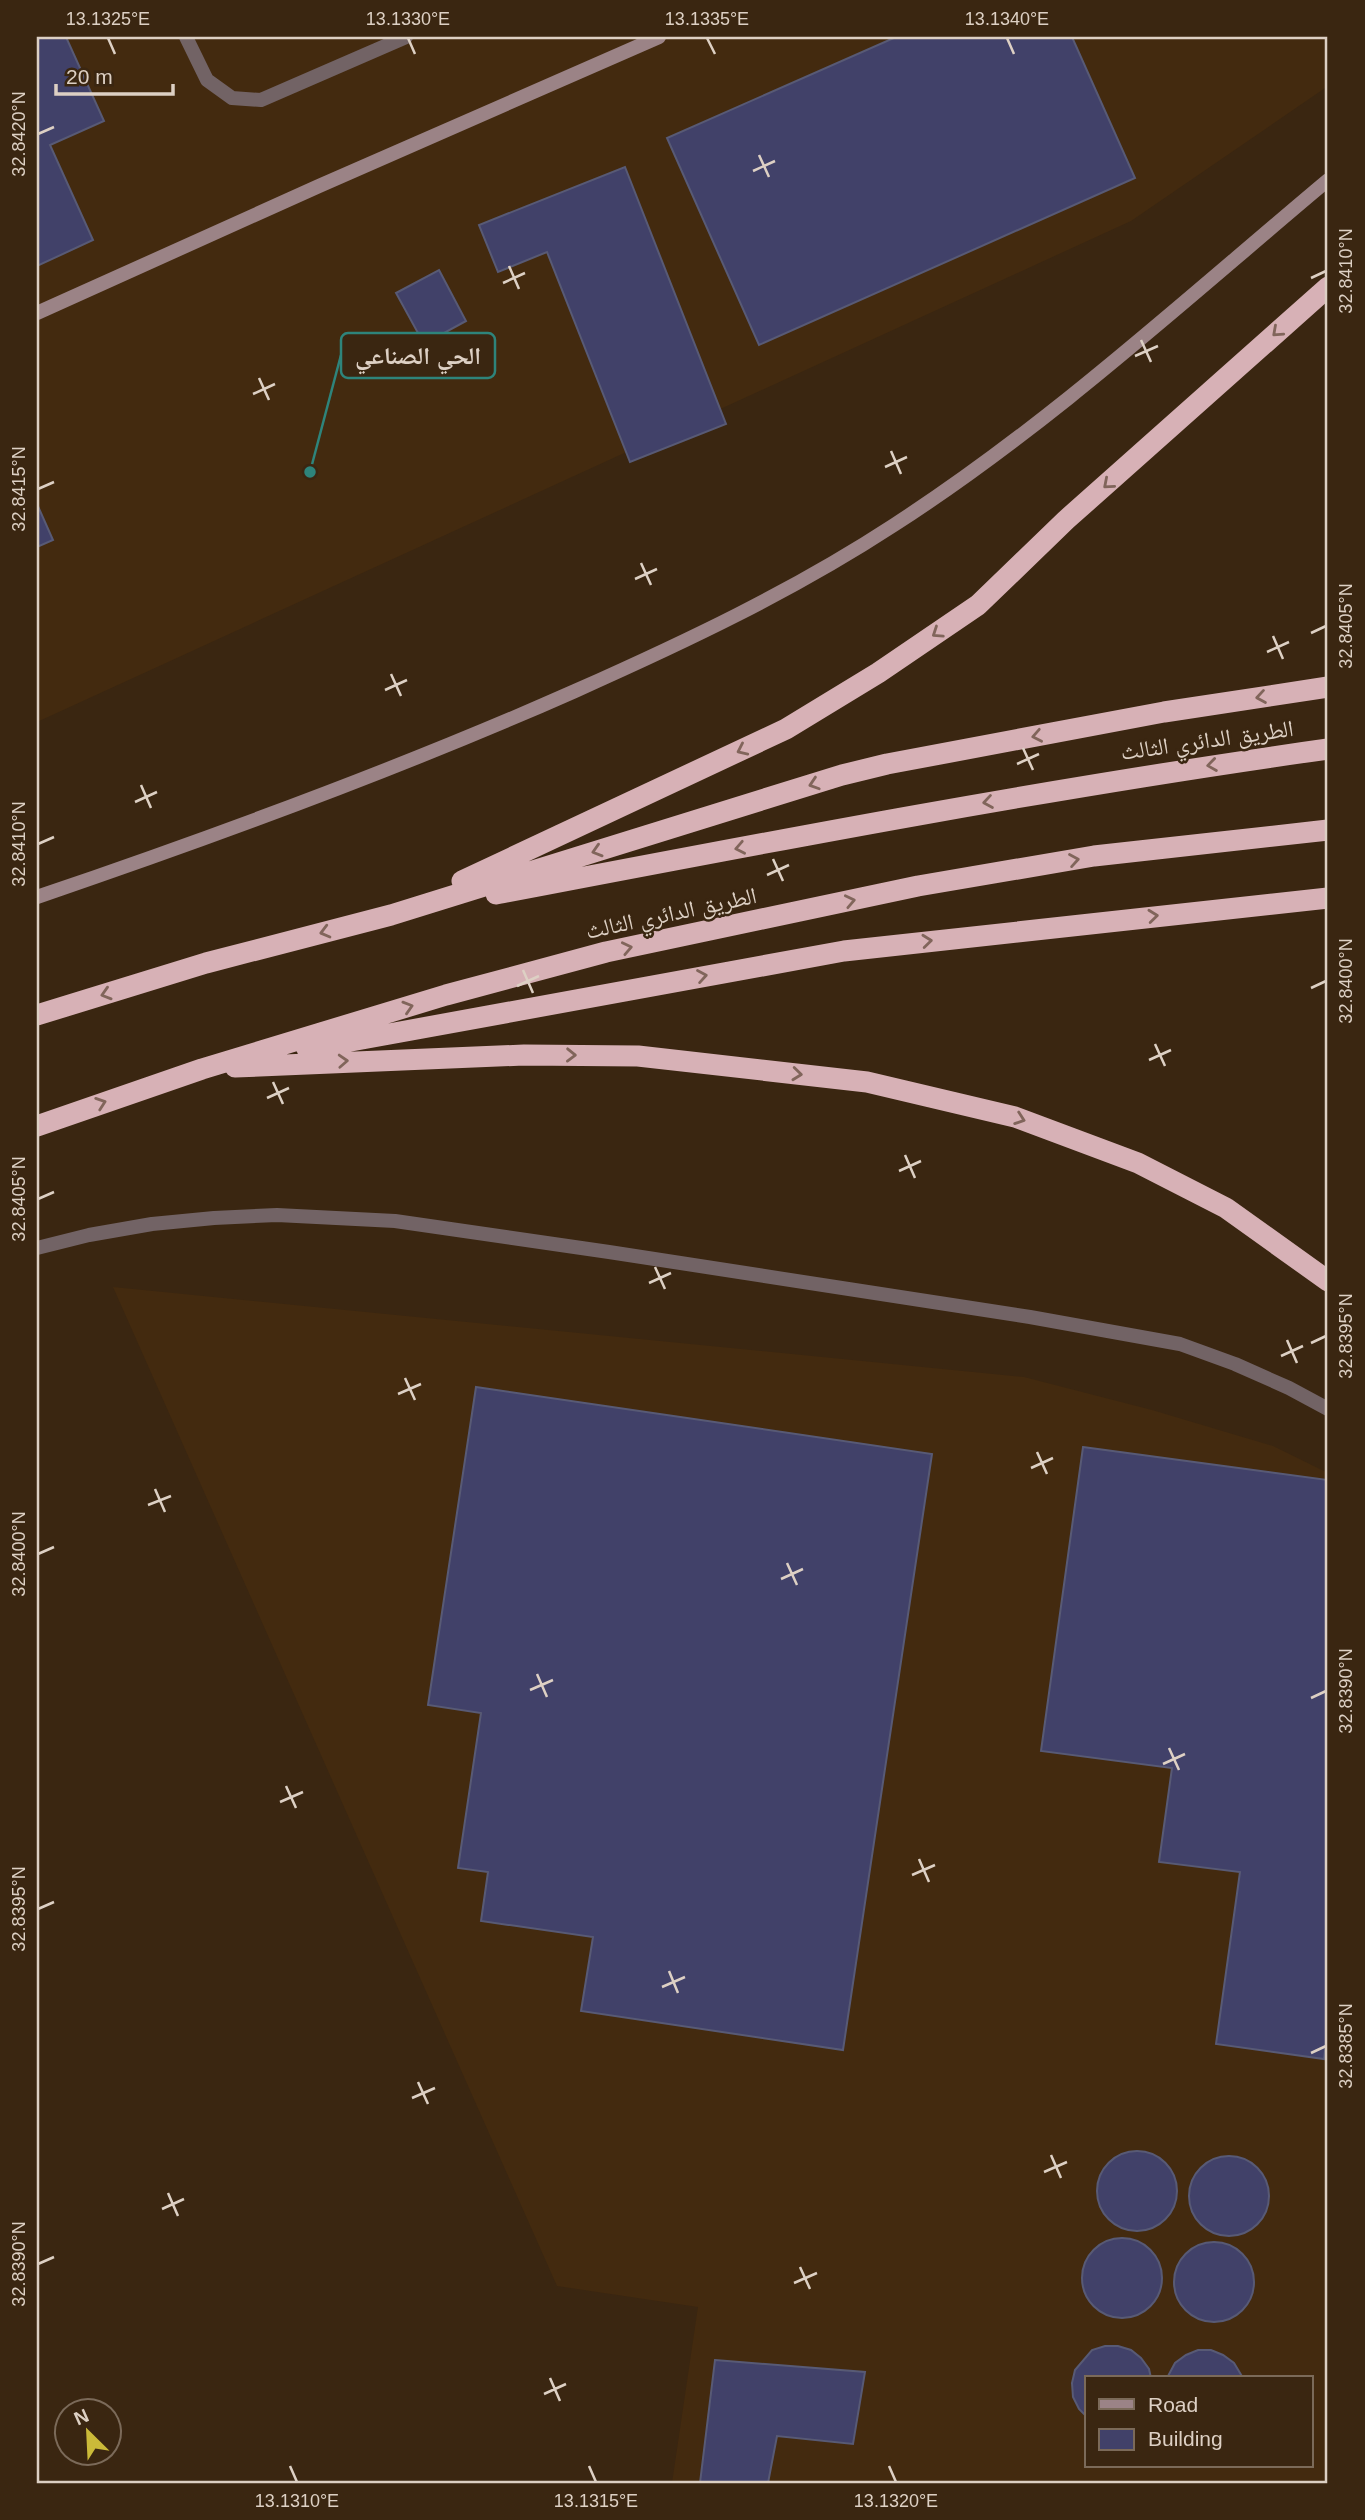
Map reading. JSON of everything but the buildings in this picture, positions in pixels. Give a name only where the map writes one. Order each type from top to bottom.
[{"type":"highway","points":[[391,915],[786,729],[878,673],[978,605],[1066,520],[1328,287]]},
{"type":"highway","name":"الطريق الدائري الثالث","points":[[37,1015],[206,963],[391,915],[842,775],[887,764],[1164,712],[1328,687]]},
{"type":"highway","name":"الطريق الدائري الثالث","points":[[391,915],[926,812],[1169,771],[1328,750]]},
{"type":"highway","name":"الطريق الدائري الثالث","points":[[37,1126],[202,1069],[446,995],[606,952],[918,886],[1094,856],[1328,831]]},
{"type":"highway","name":"الطريق الدائري الثالث","points":[[202,1069],[844,951],[1328,898]]},
{"type":"highway","points":[[202,1069],[511,1055],[638,1056],[867,1082],[1015,1117],[1138,1163],[1226,1208],[1328,1281]]},
{"type":"street","points":[[186,37],[207,80],[232,98],[261,100],[407,37]]},
{"type":"street","points":[[37,313],[659,37]]},
{"type":"street","points":[[37,897],[286,809],[420,757],[660,653],[807,578],[894,525],[978,467],[1059,405],[1328,180]]},
{"type":"street","points":[[37,1248],[139,1226],[214,1218],[277,1215],[395,1221],[1030,1317],[1180,1344],[1235,1364],[1328,1409]]},
{"type":"shaded area","points":[[37,37],[1328,37],[1328,86],[1131,221],[37,722]]},
{"type":"shaded area","points":[[113,1287],[1024,1377],[1152,1410],[1273,1446],[1328,1473],[1328,2483],[672,2483],[698,2307],[557,2286]]},
{"type":"place","name":"الحي الصناعي","points":[[310,472]]}]
